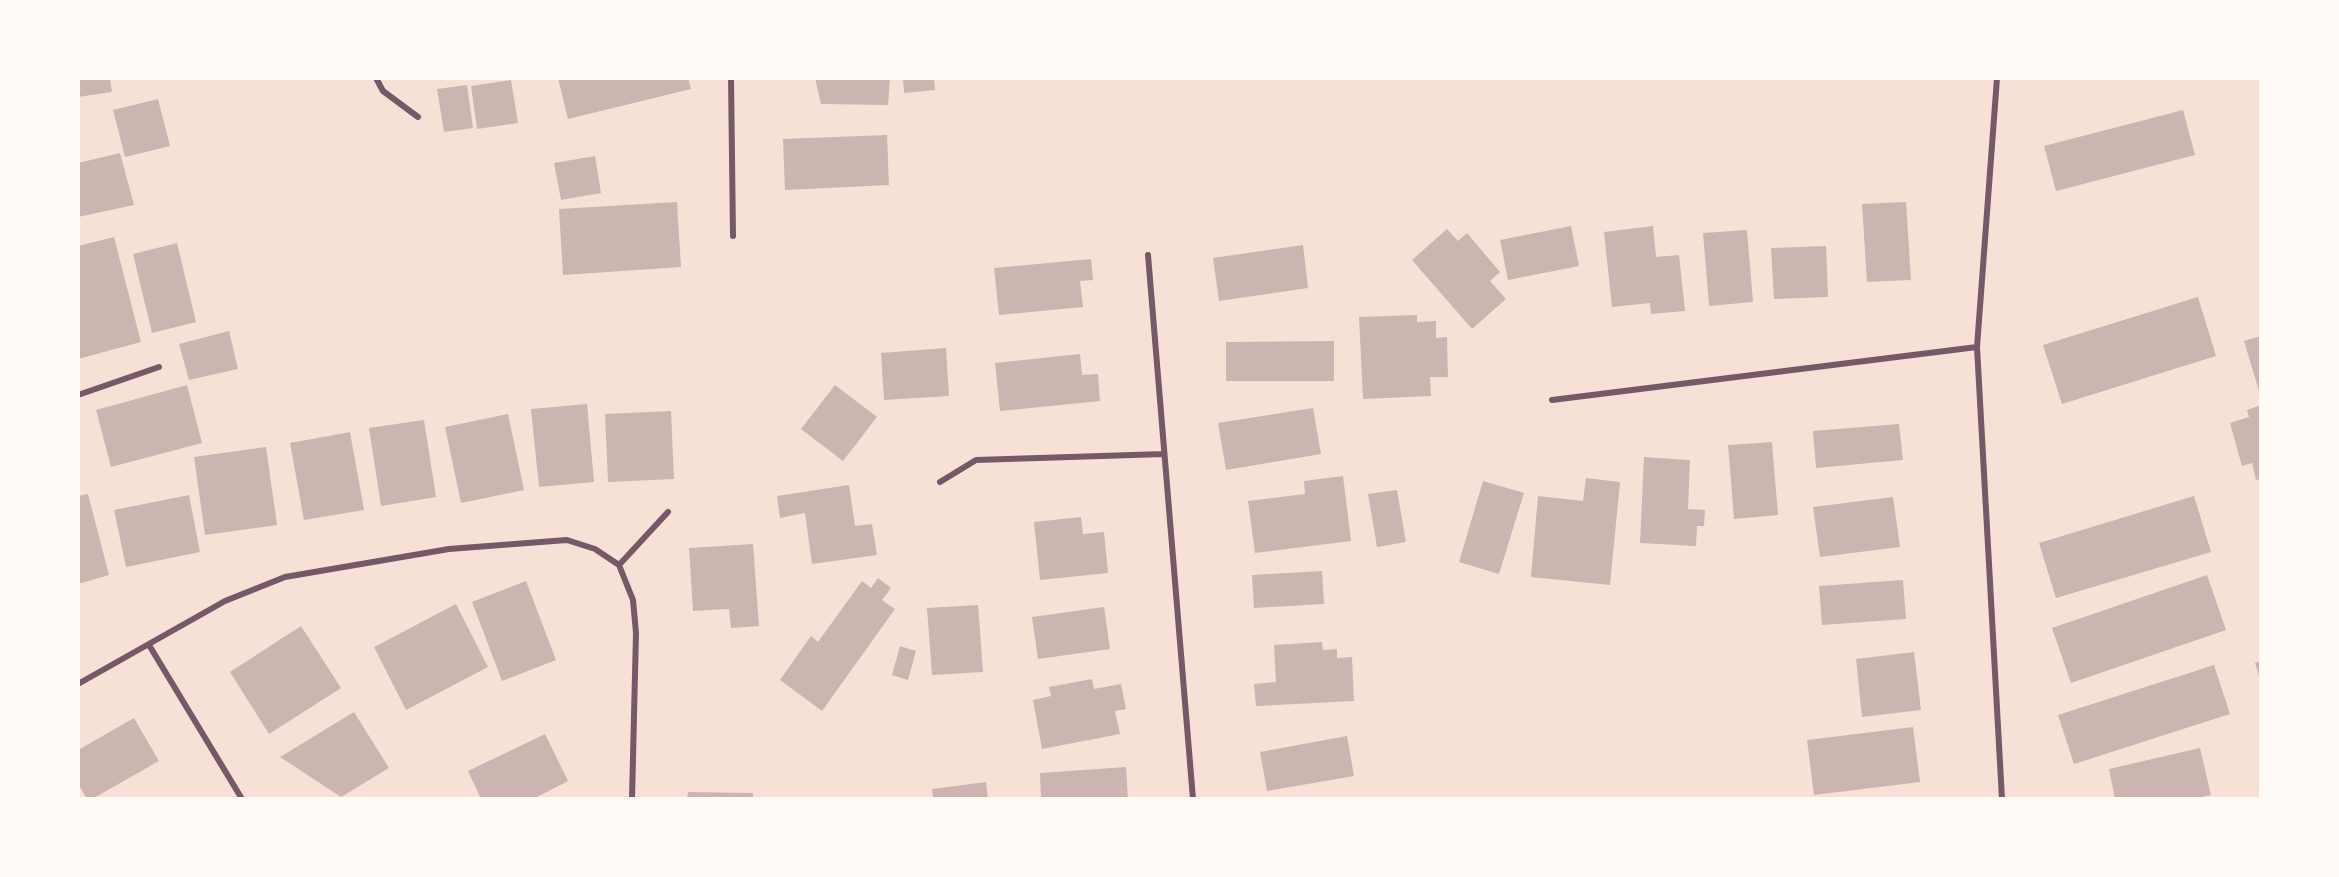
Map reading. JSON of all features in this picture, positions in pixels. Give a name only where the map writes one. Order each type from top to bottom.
[{"type":"street","points":[[376,78],[383,91],[418,117]]},
{"type":"street","points":[[731,78],[733,236]]},
{"type":"street","points":[[1997,78],[1977,347],[2001,779],[1999,799]]},
{"type":"street","points":[[1148,255],[1193,799]]},
{"type":"street","points":[[1552,399],[1977,347]]},
{"type":"street","points":[[78,395],[159,367]]},
{"type":"street","points":[[940,482],[976,460],[1164,454]]},
{"type":"street","points":[[619,565],[668,512]]},
{"type":"street","points":[[78,684],[225,601],[285,577],[449,549],[567,540],[595,549],[619,565],[633,600],[636,633],[632,799]]},
{"type":"street","points":[[149,645],[242,799]]},
{"type":"building","points":[[78,78],[110,78],[112,92],[78,97]]},
{"type":"building","points":[[558,78],[688,78],[691,89],[568,119]]},
{"type":"building","points":[[815,78],[890,78],[888,105],[821,104]]},
{"type":"building","points":[[903,78],[934,78],[935,90],[904,93]]},
{"type":"building","points":[[511,80],[518,123],[477,129],[471,86]]},
{"type":"building","points":[[467,85],[473,128],[444,132],[437,89]]},
{"type":"building","points":[[158,99],[170,146],[125,157],[113,110]]},
{"type":"building","points":[[2183,110],[2195,155],[2056,191],[2044,146]]},
{"type":"building","points":[[887,135],[889,185],[785,190],[783,139]]},
{"type":"building","points":[[120,153],[134,205],[78,217],[78,163]]},
{"type":"building","points":[[595,156],[601,193],[561,200],[554,163]]},
{"type":"building","points":[[677,202],[681,267],[563,275],[559,209]]},
{"type":"building","points":[[1906,202],[1911,280],[1867,282],[1862,204]]},
{"type":"building","points":[[1571,226],[1579,266],[1508,280],[1500,240]]},
{"type":"building","points":[[1653,226],[1656,257],[1679,255],[1685,311],[1651,314],[1650,303],[1612,307],[1604,232]]},
{"type":"building","points":[[1447,229],[1458,241],[1467,233],[1500,272],[1490,281],[1506,299],[1472,329],[1412,260]]},
{"type":"building","points":[[1747,230],[1753,302],[1709,306],[1703,233]]},
{"type":"building","points":[[114,237],[141,342],[78,359],[78,246]]},
{"type":"building","points":[[177,243],[196,322],[152,333],[133,254]]},
{"type":"building","points":[[1303,245],[1308,288],[1219,301],[1213,258]]},
{"type":"building","points":[[1826,246],[1828,297],[1774,299],[1771,248]]},
{"type":"building","points":[[1091,259],[1093,280],[1080,281],[1083,307],[999,315],[994,268]]},
{"type":"building","points":[[2198,297],[2216,356],[2062,404],[2043,345]]},
{"type":"building","points":[[1417,315],[1417,322],[1436,321],[1436,338],[1447,337],[1448,377],[1430,377],[1431,396],[1363,399],[1359,317]]},
{"type":"building","points":[[229,331],[238,369],[189,380],[179,344]]},
{"type":"building","points":[[2261,336],[2261,390],[2259,391],[2244,341]]},
{"type":"building","points":[[1334,341],[1334,381],[1226,381],[1226,342]]},
{"type":"building","points":[[946,348],[949,396],[884,400],[881,353]]},
{"type":"building","points":[[1080,354],[1082,375],[1098,374],[1100,401],[1000,411],[995,363]]},
{"type":"building","points":[[187,385],[202,443],[111,467],[96,410]]},
{"type":"building","points":[[835,385],[877,417],[843,461],[801,429]]},
{"type":"building","points":[[587,404],[594,482],[539,487],[531,409]]},
{"type":"building","points":[[2261,405],[2261,479],[2256,480],[2252,463],[2242,466],[2230,423],[2249,417],[2247,410]]},
{"type":"building","points":[[1313,408],[1321,454],[1226,470],[1218,423]]},
{"type":"building","points":[[671,411],[674,479],[608,482],[605,414]]},
{"type":"building","points":[[508,414],[524,490],[461,503],[445,427]]},
{"type":"building","points":[[424,420],[436,497],[381,506],[369,428]]},
{"type":"building","points":[[1899,424],[1903,460],[1816,468],[1813,431]]},
{"type":"building","points":[[350,432],[364,510],[304,520],[290,443]]},
{"type":"building","points":[[1772,442],[1778,515],[1734,519],[1728,445]]},
{"type":"building","points":[[266,447],[277,525],[205,535],[194,457]]},
{"type":"building","points":[[1644,457],[1690,460],[1688,509],[1705,510],[1704,526],[1697,526],[1696,546],[1640,543]]},
{"type":"building","points":[[1343,476],[1351,541],[1255,553],[1248,501],[1305,494],[1304,481]]},
{"type":"building","points":[[1586,478],[1620,482],[1610,585],[1531,577],[1538,496],[1583,501]]},
{"type":"building","points":[[1483,481],[1524,493],[1499,574],[1459,562]]},
{"type":"building","points":[[849,485],[855,526],[872,524],[877,555],[812,564],[805,513],[780,518],[777,496]]},
{"type":"building","points":[[1397,490],[1406,542],[1377,547],[1368,494]]},
{"type":"building","points":[[88,494],[109,575],[78,584],[78,496]]},
{"type":"building","points":[[189,495],[200,552],[126,567],[114,510]]},
{"type":"building","points":[[2194,496],[2211,552],[2056,598],[2039,543]]},
{"type":"building","points":[[1893,497],[1900,547],[1820,557],[1813,507]]},
{"type":"building","points":[[1081,517],[1083,534],[1104,532],[1108,573],[1040,580],[1034,522]]},
{"type":"building","points":[[753,544],[759,626],[731,628],[729,609],[693,611],[689,548]]},
{"type":"building","points":[[1322,571],[1324,604],[1254,608],[1252,575]]},
{"type":"building","points":[[2207,575],[2226,630],[2071,683],[2052,628]]},
{"type":"building","points":[[878,578],[891,588],[882,600],[895,609],[822,711],[780,680],[811,636],[818,642],[862,581],[871,588]]},
{"type":"building","points":[[1903,580],[1906,619],[1822,625],[1819,586]]},
{"type":"building","points":[[526,581],[556,660],[502,681],[472,602]]},
{"type":"building","points":[[456,604],[488,667],[406,710],[374,647]]},
{"type":"building","points":[[978,605],[983,672],[932,675],[927,608]]},
{"type":"building","points":[[1104,607],[1110,649],[1038,659],[1032,617]]},
{"type":"building","points":[[301,626],[341,688],[269,734],[230,672]]},
{"type":"building","points":[[1322,642],[1323,650],[1337,649],[1337,658],[1352,657],[1354,701],[1256,706],[1254,684],[1276,682],[1274,645]]},
{"type":"building","points":[[900,646],[916,651],[908,680],[892,675]]},
{"type":"building","points":[[1914,652],[1921,710],[1862,717],[1856,659]]},
{"type":"building","points":[[2261,661],[2261,679],[2260,679],[2255,663]]},
{"type":"building","points":[[2214,665],[2230,714],[2074,764],[2058,715]]},
{"type":"building","points":[[1092,679],[1094,689],[1121,684],[1126,709],[1115,711],[1120,734],[1042,749],[1033,700],[1051,696],[1049,687]]},
{"type":"building","points":[[354,712],[389,768],[341,797],[280,757]]},
{"type":"building","points":[[134,718],[159,761],[92,799],[87,799],[78,784],[78,750]]},
{"type":"building","points":[[1913,727],[1920,782],[1814,795],[1807,740]]},
{"type":"building","points":[[545,734],[568,781],[533,799],[481,799],[468,771]]},
{"type":"building","points":[[1347,736],[1354,776],[1267,791],[1260,752]]},
{"type":"building","points":[[2200,748],[2211,795],[2194,799],[2115,799],[2109,769]]},
{"type":"building","points":[[1126,767],[1128,799],[1041,799],[1040,773]]},
{"type":"building","points":[[986,782],[988,799],[933,799],[932,789]]},
{"type":"building","points":[[688,792],[753,793],[753,799],[687,799]]}]
